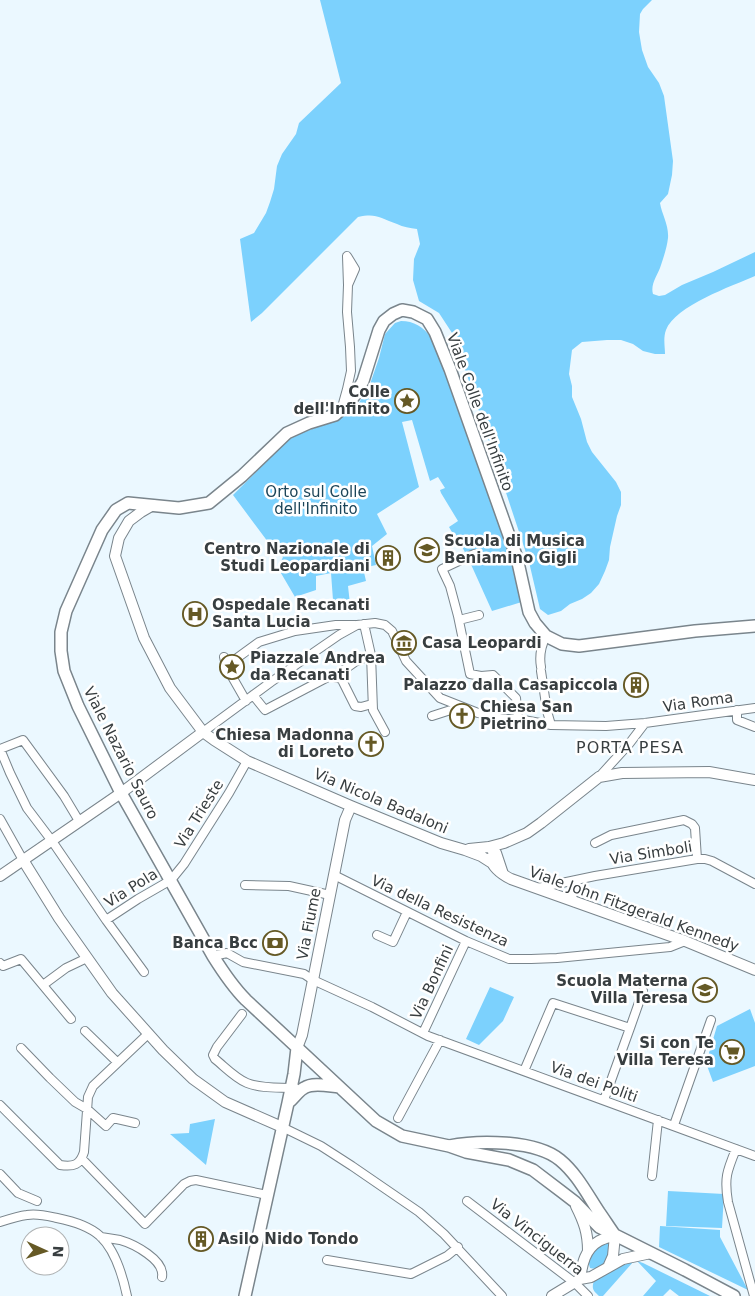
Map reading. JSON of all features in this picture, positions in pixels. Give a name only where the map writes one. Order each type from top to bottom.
[{"type":"main road","name":"Viale Colle dell'Infinito","points":[[154,505],[179,508],[209,503],[242,476],[287,433],[309,423],[335,415],[355,395],[363,381],[379,330],[384,321],[402,310],[413,312],[427,319],[436,332],[517,558],[529,612],[546,636]]},
{"type":"main road","name":"Viale Nazario Sauro","points":[[154,505],[128,503],[116,510],[102,530],[66,611],[61,632],[61,652],[64,671],[78,706],[122,792],[222,971],[235,988],[376,1121],[402,1136],[449,1146],[466,1152],[509,1160],[533,1170],[575,1202],[599,1227],[734,1296]]},
{"type":"main road","points":[[546,636],[562,644],[579,646],[695,631],[755,626]]},
{"type":"main road","points":[[297,1048],[294,1074],[300,1088]]},
{"type":"main road","points":[[245,1296],[288,1104],[300,1088],[311,1080],[315,1065],[306,1067],[294,1074]]},
{"type":"main road","points":[[300,1088],[322,1085],[340,1087]]},
{"type":"main road","name":"Viale Nazario Sauro","points":[[449,1146],[466,1143],[493,1143],[524,1145],[546,1151],[560,1160],[578,1179],[615,1235]]},
{"type":"street","points":[[342,409],[351,371],[347,312],[348,284]]},
{"type":"street","name":"Via Nicola Badaloni","points":[[154,505],[130,521],[119,538],[115,556],[144,638],[170,688],[204,732],[247,760],[441,843],[481,856],[492,863]]},
{"type":"street","points":[[474,554],[442,569],[450,586],[470,674],[492,675],[516,698],[518,719]]},
{"type":"street","points":[[458,618],[479,614]]},
{"type":"street","points":[[226,666],[260,642],[294,631],[336,625],[360,625]]},
{"type":"street","points":[[360,625],[371,655],[372,704],[384,732]]},
{"type":"street","points":[[0,876],[122,792],[253,695],[339,636],[360,625]]},
{"type":"street","name":"Via Roma","points":[[360,625],[385,625],[392,631],[406,661],[440,698],[460,707],[503,719],[518,719],[551,725],[593,726],[645,723],[755,708]]},
{"type":"street","points":[[546,636],[539,660],[551,725]]},
{"type":"street","points":[[334,677],[355,662],[371,655]]},
{"type":"street","points":[[224,657],[226,666],[246,700]]},
{"type":"street","points":[[253,695],[265,710],[328,677],[334,677],[342,680],[355,706],[361,707],[372,704]]},
{"type":"street","points":[[432,716],[460,707]]},
{"type":"street","points":[[737,710],[737,720],[755,727]]},
{"type":"street","points":[[600,777],[645,723]]},
{"type":"street","points":[[79,821],[54,782],[23,740],[0,749],[27,808],[144,972]]},
{"type":"street","name":"Via Trieste","points":[[171,880],[184,864],[229,793],[247,760]]},
{"type":"street","points":[[600,777],[622,773],[709,772],[755,780]]},
{"type":"street","name":"Via Nicola Badaloni","points":[[465,850],[489,847],[527,833],[600,777]]},
{"type":"street","name":"Via Fiume","points":[[297,1048],[302,1035],[345,820],[351,806]]},
{"type":"street","points":[[0,819],[59,918],[112,993],[148,1034],[193,1079],[225,1102],[321,1146],[419,1212],[458,1247],[502,1296]]},
{"type":"street","points":[[595,843],[611,836],[684,820],[695,828],[698,859]]},
{"type":"street","points":[[489,847],[492,863]]},
{"type":"street","points":[[489,847],[496,853],[503,875]]},
{"type":"street","name":"Via Simboli","points":[[553,889],[576,880],[698,859],[712,861],[755,884]]},
{"type":"street","name":"Viale John Fitzgerald Kennedy","points":[[492,863],[497,870],[511,879],[537,888],[553,889],[561,897],[685,941],[755,970]]},
{"type":"street","name":"Via della Resistenza","points":[[334,875],[466,942],[509,959],[531,959],[670,947],[685,941]]},
{"type":"street","name":"Via Pola","points":[[106,920],[171,880]]},
{"type":"street","points":[[561,897],[566,888],[576,880]]},
{"type":"street","points":[[574,902],[572,893],[576,880]]},
{"type":"street","points":[[245,885],[289,886],[330,895]]},
{"type":"street","points":[[377,935],[393,942],[407,912]]},
{"type":"street","name":"Via Bonfini","points":[[423,1033],[466,942]]},
{"type":"street","points":[[213,956],[227,953],[243,962],[304,974],[313,980]]},
{"type":"street","points":[[43,985],[66,968],[87,958]]},
{"type":"street","points":[[0,964],[3,966],[21,959],[71,1019]]},
{"type":"street","name":"Via dei Politi","points":[[313,980],[440,1040],[755,1156]]},
{"type":"street","points":[[604,1100],[643,991]]},
{"type":"street","points":[[524,1071],[553,1002],[630,1028]]},
{"type":"street","points":[[242,1014],[217,1047],[213,1055],[215,1059],[247,1083],[271,1088],[300,1088]]},
{"type":"street","points":[[674,1126],[712,1020]]},
{"type":"street","points":[[85,1030],[117,1062]]},
{"type":"street","points":[[0,1105],[60,1166],[69,1167],[76,1164],[82,1159],[84,1152],[88,1097],[93,1086],[148,1034]]},
{"type":"street","points":[[398,1118],[440,1040]]},
{"type":"street","points":[[22,1048],[75,1102],[87,1109],[106,1126],[113,1118],[135,1123]]},
{"type":"street","points":[[652,1176],[658,1120]]},
{"type":"street","points":[[736,1149],[726,1174],[726,1191],[754,1296]]},
{"type":"street","points":[[82,1159],[145,1224],[184,1184],[190,1181],[196,1180],[267,1195]]},
{"type":"street","points":[[0,1174],[18,1193],[37,1201]]},
{"type":"street","name":"Via Vinciguerra","points":[[467,1201],[577,1281],[588,1296]]},
{"type":"street","points":[[575,1202],[588,1237],[588,1251],[577,1281]]},
{"type":"street","points":[[0,1222],[28,1215],[45,1215],[69,1220],[90,1229],[101,1237],[111,1251],[124,1279],[127,1296]]},
{"type":"street","points":[[588,1251],[600,1241],[615,1235],[613,1256],[609,1265]]},
{"type":"street","points":[[101,1237],[120,1240],[134,1245],[157,1261],[163,1272],[162,1277]]},
{"type":"street","points":[[327,1260],[411,1274],[447,1256],[458,1247]]},
{"type":"street","points":[[552,1296],[623,1258],[652,1253]]},
{"type":"green space","points":[[320,0],[652,0],[640,14],[639,32],[642,50],[648,67],[659,83],[664,96],[673,161],[668,194],[660,203],[668,238],[660,269],[653,283],[653,294],[665,295],[682,285],[755,252],[755,276],[705,298],[680,313],[671,321],[665,333],[665,354],[643,351],[633,344],[621,340],[582,342],[572,350],[569,374],[572,397],[592,452],[616,482],[621,492],[621,505],[610,547],[609,560],[599,584],[591,593],[561,611],[548,615],[540,609],[529,562],[454,336],[439,313],[419,301],[413,280],[414,259],[420,244],[417,229],[374,216],[358,217],[251,322],[240,239],[254,233],[266,213],[274,189],[277,166],[282,154],[296,134],[299,123],[341,83]]},
{"type":"green space","name":"Orto sul Colle dell'Infinito","points":[[401,321],[418,325],[431,337],[474,443],[525,601],[492,611],[469,560],[455,533],[453,534],[449,527],[458,521],[441,493],[440,490],[445,488],[438,477],[430,481],[412,420],[402,422],[419,487],[377,514],[387,534],[372,546],[376,565],[363,568],[366,581],[348,586],[350,604],[333,600],[331,573],[316,576],[316,590],[295,597],[278,568],[283,557],[268,542],[233,495],[291,437],[339,419],[355,409],[369,387],[385,334],[395,323]]},
{"type":"green space","points":[[490,987],[514,997],[503,1021],[479,1045],[466,1039]]},
{"type":"green space","name":"Si con Te Villa Teresa","points":[[750,1009],[755,1023],[755,1066],[713,1082],[706,1063],[717,1026]]},
{"type":"green space","points":[[215,1119],[206,1165],[170,1134],[189,1133],[190,1124]]},
{"type":"green space","points":[[668,1191],[724,1194],[722,1228],[666,1226]]},
{"type":"green space","points":[[660,1226],[720,1230],[720,1237],[748,1290],[659,1247]]},
{"type":"green space","points":[[610,1243],[609,1253],[604,1265],[596,1269],[590,1268],[589,1259],[593,1252]]},
{"type":"green space","points":[[634,1261],[603,1296],[599,1296],[594,1291],[594,1281]]},
{"type":"green space","points":[[637,1261],[710,1296],[679,1296],[670,1289],[663,1296],[643,1296],[656,1281]]},
{"type":"place","name":"Colle dell'Infinito","points":[[407,401]]},
{"type":"place","name":"Scuola di Musica Beniamino Gigli","points":[[427,550]]},
{"type":"place","name":"Centro Nazionale di Studi Leopardiani","points":[[388,558]]},
{"type":"place","name":"Ospedale Recanati Santa Lucia","points":[[195,614]]},
{"type":"place","name":"Casa Leopardi","points":[[404,643]]},
{"type":"place","name":"Piazzale Andrea da Recanati","points":[[232,667]]},
{"type":"place","name":"Palazzo dalla Casapiccola","points":[[636,685]]},
{"type":"place","name":"Chiesa San Pietrino","points":[[462,716]]},
{"type":"place","name":"Chiesa Madonna di Loreto","points":[[371,744]]},
{"type":"place","name":"Banca Bcc","points":[[275,943]]},
{"type":"place","name":"Scuola Materna Villa Teresa","points":[[705,990]]},
{"type":"place","name":"Si con Te Villa Teresa","points":[[732,1052]]},
{"type":"place","name":"Asilo Nido Tondo","points":[[201,1239]]},
{"type":"district","name":"PORTA PESA","points":[[630,747]]}]
